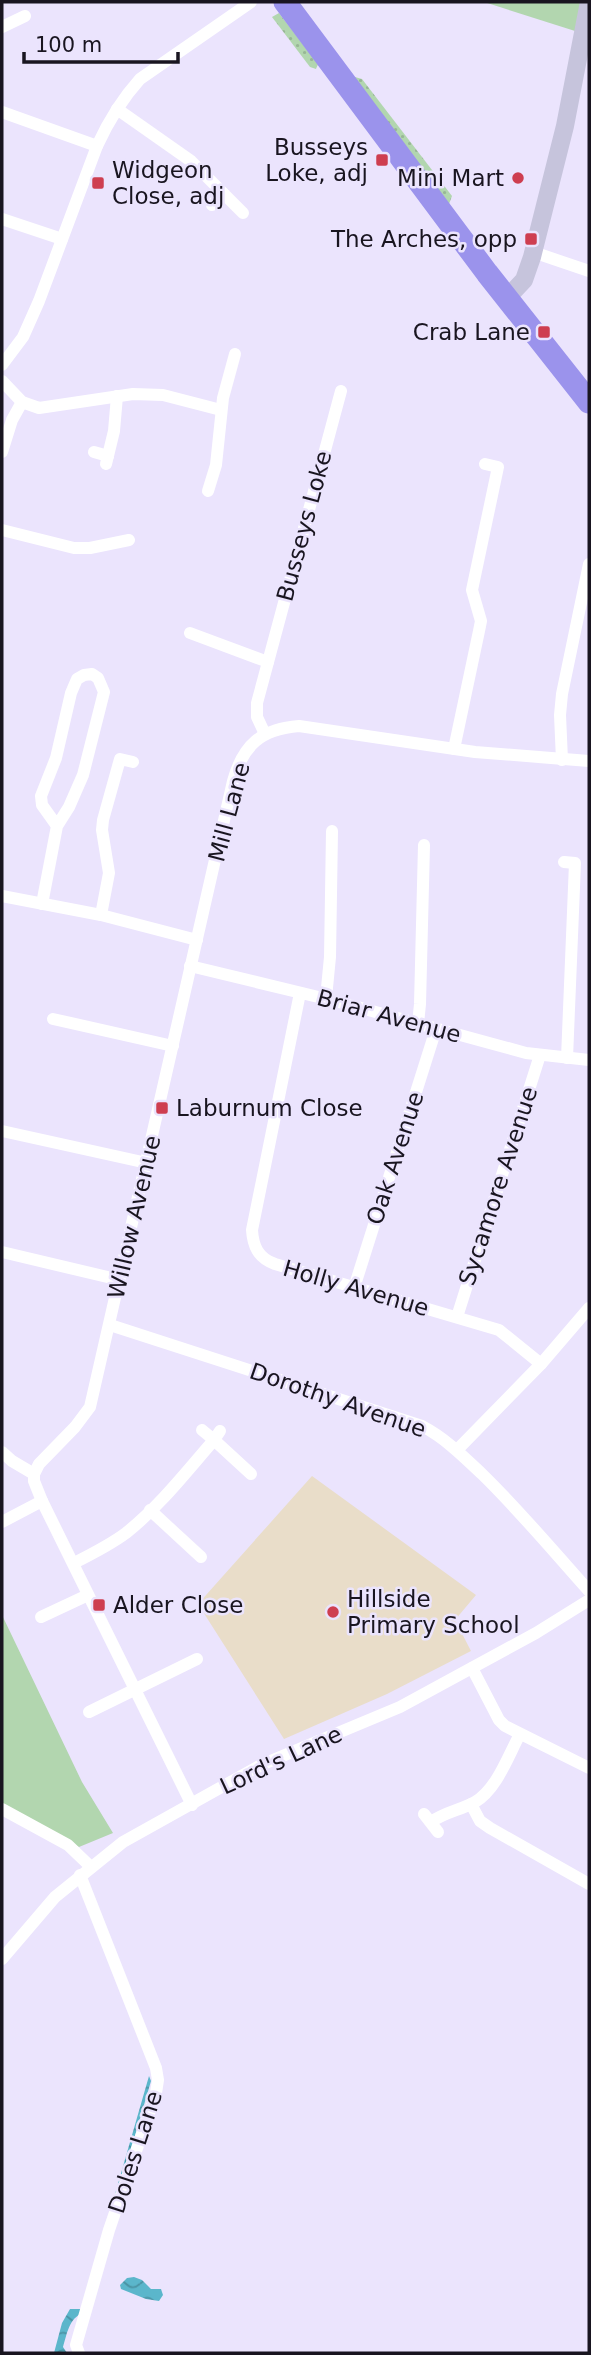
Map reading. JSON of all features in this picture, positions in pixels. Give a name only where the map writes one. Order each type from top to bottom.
[{"type":"highway","points":[[285,2],[507,298],[589,402]]},
{"type":"street","points":[[2,365],[23,337],[97,146],[127,93],[140,79],[251,2]]},
{"type":"street","points":[[507,298],[524,280],[534,253],[569,105],[589,2]]},
{"type":"street","points":[[2,27],[25,16]]},
{"type":"street","points":[[117,109],[191,161],[243,213]]},
{"type":"street","points":[[2,112],[97,146]]},
{"type":"street","points":[[212,205],[223,194]]},
{"type":"street","points":[[2,219],[62,239]]},
{"type":"street","points":[[534,253],[589,271]]},
{"type":"street","points":[[206,484],[216,465],[221,410],[238,362]]},
{"type":"street","points":[[2,381],[22,402],[38,408],[117,396],[163,395],[221,410]]},
{"type":"street","name":"Busseys Loke","points":[[265,734],[257,717],[257,707],[341,391]]},
{"type":"street","points":[[94,452],[107,460],[114,431],[117,396]]},
{"type":"street","points":[[2,452],[12,420],[22,402]]},
{"type":"street","points":[[454,749],[481,621],[472,590],[497,466]]},
{"type":"street","points":[[2,530],[74,548],[90,548],[129,540]]},
{"type":"street","points":[[562,760],[562,694],[589,564]]},
{"type":"street","points":[[190,633],[268,662]]},
{"type":"street","points":[[42,904],[57,826],[83,775],[104,692],[99,678],[92,674],[84,675],[74,686],[56,758],[43,788],[42,805],[57,826]]},
{"type":"street","name":"Mill Lane","points":[[197,940],[237,765],[252,743],[265,734],[277,729],[299,726],[454,749],[589,761]]},
{"type":"street","points":[[101,915],[110,873],[102,830],[103,820],[120,759],[132,762]]},
{"type":"street","points":[[326,998],[330,957],[332,831]]},
{"type":"street","points":[[418,1024],[421,1004],[424,845]]},
{"type":"street","points":[[567,1058],[575,863]]},
{"type":"street","points":[[2,896],[101,915],[197,940]]},
{"type":"street","name":"Willow Avenue","points":[[34,1474],[38,1464],[90,1407],[197,940]]},
{"type":"street","name":"Briar Avenue","points":[[190,965],[540,1055],[589,1060]]},
{"type":"street","name":"Holly Avenue","points":[[300,993],[252,1230],[258,1253],[269,1262],[499,1329],[541,1364]]},
{"type":"street","points":[[53,1019],[173,1046]]},
{"type":"street","name":"Oak Avenue","points":[[354,1288],[436,1029]]},
{"type":"street","name":"Sycamore Avenue","points":[[457,1317],[540,1055]]},
{"type":"street","points":[[2,1131],[146,1163]]},
{"type":"street","points":[[2,1252],[120,1280]]},
{"type":"street","points":[[457,1450],[541,1364],[589,1308]]},
{"type":"street","name":"Dorothy Avenue","points":[[110,1325],[422,1426],[457,1450],[586,1582]]},
{"type":"street","points":[[202,1430],[217,1436],[250,1474]]},
{"type":"street","points":[[74,1563],[110,1544],[150,1510],[217,1436]]},
{"type":"street","points":[[2,1452],[34,1474],[42,1501],[192,1805]]},
{"type":"street","points":[[2,1522],[42,1501]]},
{"type":"street","points":[[150,1510],[201,1557]]},
{"type":"street","points":[[41,1617],[88,1595]]},
{"type":"street","name":"Lord's Lane","points":[[2,1959],[55,1898],[123,1842],[261,1765],[400,1707],[546,1628],[589,1600]]},
{"type":"street","points":[[89,1712],[196,1659]]},
{"type":"street","points":[[472,1668],[499,1720],[520,1734],[589,1768]]},
{"type":"street","points":[[431,1823],[449,1811],[471,1804],[485,1794],[520,1734]]},
{"type":"street","points":[[471,1804],[475,1814],[490,1828],[588,1882]]},
{"type":"street","points":[[2,1809],[68,1845],[86,1871]]},
{"type":"street","name":"Doles Lane","points":[[79,2353],[76,2345],[83,2319],[158,2080],[86,1871]]},
{"type":"shaded area","name":"Hillside Primary School","points":[[312,1476],[476,1595],[455,1620],[471,1651],[387,1694],[284,1739],[198,1604]]},
{"type":"green space","points":[[484,2],[581,2],[575,31]]},
{"type":"green space","points":[[279,13],[318,64],[316,69],[310,67],[272,17]]},
{"type":"green space","points":[[353,79],[362,79],[452,196],[449,204]]},
{"type":"green space","points":[[2,1615],[82,1782],[113,1833],[79,1847],[2,1805]]},
{"type":"water","points":[[149,2076],[151,2081],[83,2313],[78,2315],[69,2327],[63,2347],[67,2353],[54,2353],[62,2323],[70,2309],[82,2309]]},
{"type":"water","points":[[127,2278],[142,2280],[151,2289],[161,2289],[163,2295],[159,2301],[121,2289],[120,2285]]},
{"type":"place","name":"Busseys Loke, adj","points":[[382,160]]},
{"type":"place","name":"Mini Mart","points":[[518,178]]},
{"type":"place","name":"Widgeon Close, adj","points":[[98,183]]},
{"type":"place","name":"The Arches, opp","points":[[531,239]]},
{"type":"place","name":"Crab Lane","points":[[544,332]]},
{"type":"place","name":"Laburnum Close","points":[[162,1108]]},
{"type":"place","name":"Alder Close","points":[[99,1605]]},
{"type":"place","name":"Hillside Primary School","points":[[333,1612]]}]
